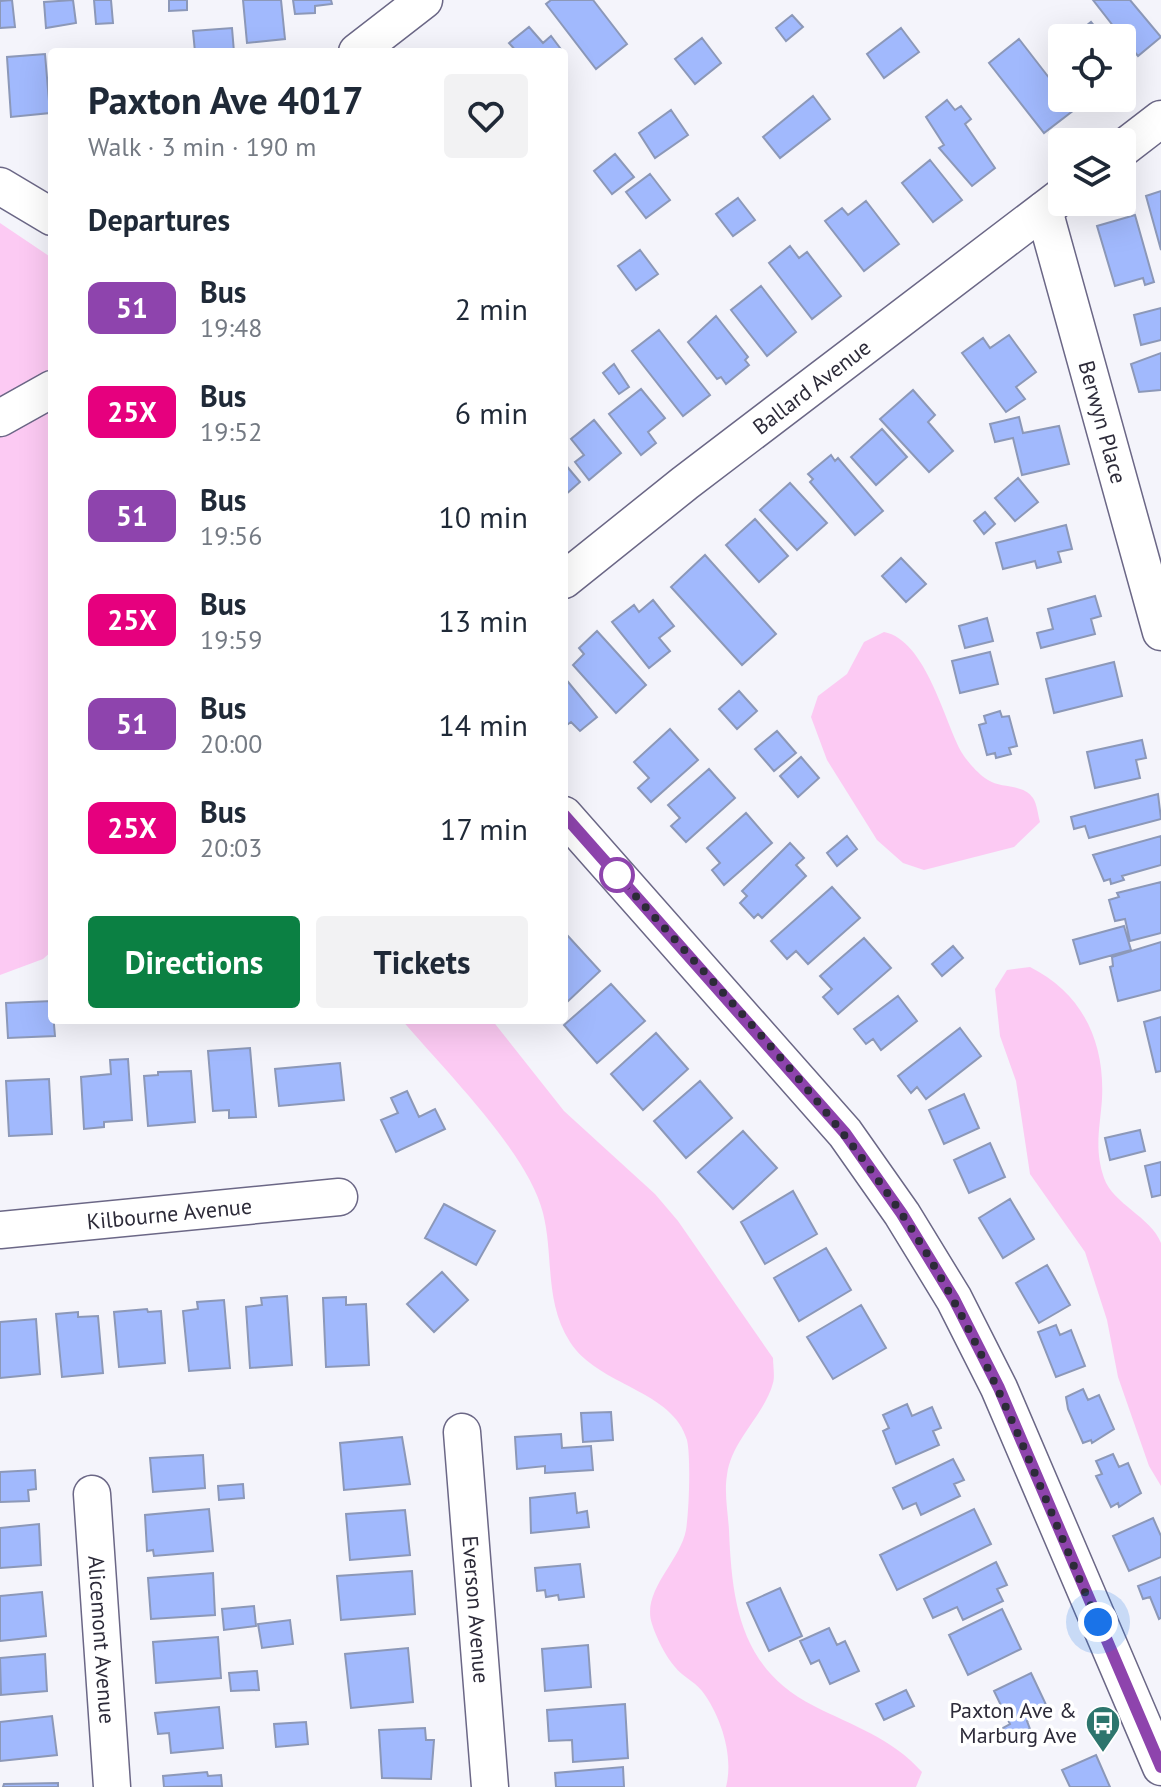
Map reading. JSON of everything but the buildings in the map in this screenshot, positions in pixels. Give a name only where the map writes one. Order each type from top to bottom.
[{"type":"street","points":[[362,48],[424,0]]},
{"type":"street","points":[[1136,138],[1161,119]]},
{"type":"street","points":[[0,186],[48,215]]},
{"type":"street","name":"Ballard Avenue","points":[[568,577],[685,483],[1048,207]]},
{"type":"street","name":"Berwyn Place","points":[[1056,216],[1161,632]]},
{"type":"street","points":[[0,418],[48,391]]},
{"type":"street","points":[[568,820],[845,1133],[902,1214],[954,1299],[999,1388],[1161,1767]]},
{"type":"street","name":"Kilbourne Avenue","points":[[0,1230],[339,1197]]},
{"type":"street","name":"Everson Avenue","points":[[462,1432],[490,1787]]},
{"type":"street","name":"Alicemont Avenue","points":[[92,1494],[112,1787]]},
{"type":"shaded area","points":[[0,223],[48,255],[48,955],[0,975]]},
{"type":"shaded area","points":[[884,632],[899,638],[922,665],[962,753],[974,768],[993,783],[1024,790],[1033,798],[1040,822],[1014,847],[924,870],[903,863],[877,840],[827,760],[811,717],[818,696],[847,674],[864,642]]},
{"type":"shaded area","points":[[1030,967],[1064,990],[1087,1021],[1102,1078],[1098,1148],[1104,1178],[1115,1195],[1149,1226],[1161,1243],[1161,1486],[1149,1466],[1118,1377],[1107,1320],[1085,1252],[1030,1174],[1016,1081],[1000,1036],[995,989],[1007,970]]},
{"type":"shaded area","points":[[406,1024],[495,1024],[564,1111],[655,1194],[678,1221],[773,1358],[774,1380],[769,1395],[735,1450],[726,1482],[733,1584],[745,1632],[770,1673],[790,1691],[885,1741],[910,1760],[922,1772],[916,1787],[726,1787],[727,1750],[715,1712],[702,1691],[668,1658],[652,1624],[650,1612],[656,1588],[677,1554],[686,1530],[689,1485],[687,1440],[679,1423],[667,1410],[598,1369],[582,1357],[570,1342],[556,1311],[546,1229],[534,1189],[521,1164],[483,1112]]},
{"type":"bus line","name":"51","points":[[568,820],[845,1133],[902,1214],[954,1299],[999,1388],[1161,1767]]},
{"type":"place","name":"Paxton Ave & Marburg Ave","points":[[1103,1754]]},
{"type":"route","points":[[617,875],[845,1133],[902,1214],[954,1299],[999,1388],[1098,1622]]}]
